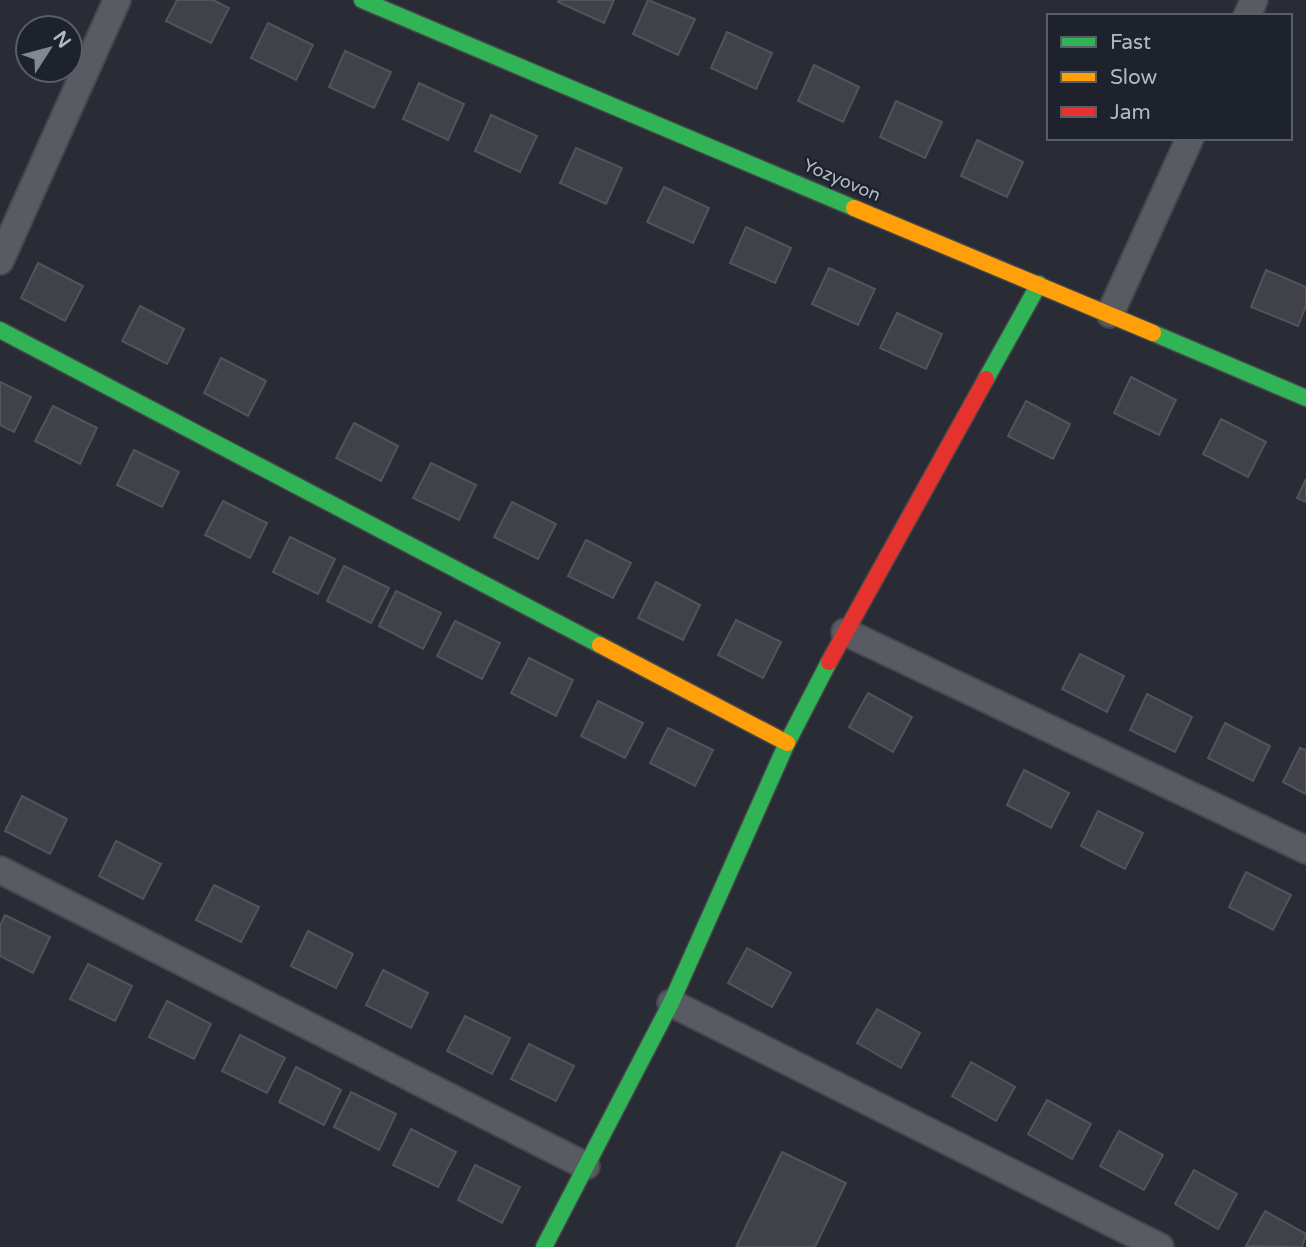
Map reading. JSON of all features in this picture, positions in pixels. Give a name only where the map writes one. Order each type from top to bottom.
[{"type":"street","points":[[0,261],[117,0]]},
{"type":"street","name":"Yozyovon","points":[[362,0],[1306,398]]},
{"type":"street","points":[[1110,314],[1190,140]]},
{"type":"street","points":[[544,1247],[671,1003],[787,743],[845,632],[1039,284]]},
{"type":"street","points":[[0,330],[787,743]]},
{"type":"street","points":[[845,632],[1306,850]]},
{"type":"street","points":[[0,870],[586,1166]]},
{"type":"street","points":[[671,1003],[1160,1247]]},
{"type":"building","points":[[177,0],[213,0],[229,8],[211,43],[166,21]]},
{"type":"building","points":[[614,0],[604,23],[558,2]]},
{"type":"building","points":[[648,0],[695,19],[678,55],[633,34]]},
{"type":"building","points":[[268,23],[313,45],[296,80],[251,58]]},
{"type":"building","points":[[727,32],[772,53],[756,89],[711,68]]},
{"type":"building","points":[[345,51],[391,72],[374,108],[329,87]]},
{"type":"building","points":[[814,65],[859,87],[843,122],[798,101]]},
{"type":"building","points":[[419,83],[464,104],[448,140],[403,119]]},
{"type":"building","points":[[896,101],[942,122],[925,158],[880,137]]},
{"type":"building","points":[[491,115],[537,136],[520,172],[475,151]]},
{"type":"building","points":[[977,140],[1023,162],[1007,197],[961,176]]},
{"type":"building","points":[[576,148],[622,168],[606,204],[560,183]]},
{"type":"building","points":[[664,187],[709,208],[693,243],[647,222]]},
{"type":"building","points":[[746,227],[791,248],[775,283],[730,263]]},
{"type":"building","points":[[38,263],[83,286],[65,321],[21,298]]},
{"type":"building","points":[[829,268],[875,289],[858,325],[812,304]]},
{"type":"building","points":[[1266,270],[1306,287],[1306,306],[1298,326],[1251,307]]},
{"type":"building","points":[[140,306],[184,329],[167,364],[122,341]]},
{"type":"building","points":[[897,313],[942,334],[926,369],[880,348]]},
{"type":"building","points":[[221,358],[266,381],[248,416],[204,393]]},
{"type":"building","points":[[1131,377],[1176,400],[1159,435],[1114,413]]},
{"type":"building","points":[[0,382],[31,397],[14,432],[0,425]]},
{"type":"building","points":[[1026,401],[1070,424],[1053,459],[1008,436]]},
{"type":"building","points":[[53,406],[97,428],[80,464],[35,441]]},
{"type":"building","points":[[1221,419],[1266,442],[1248,477],[1203,454]]},
{"type":"building","points":[[354,423],[398,446],[381,481],[336,458]]},
{"type":"building","points":[[134,450],[179,472],[162,507],[117,485]]},
{"type":"building","points":[[431,463],[476,485],[459,520],[413,498]]},
{"type":"building","points":[[1306,479],[1306,502],[1297,498]]},
{"type":"building","points":[[223,501],[267,523],[250,558],[205,535]]},
{"type":"building","points":[[512,502],[556,524],[538,559],[494,537]]},
{"type":"building","points":[[290,537],[335,559],[318,594],[273,572]]},
{"type":"building","points":[[586,540],[631,563],[613,598],[568,576]]},
{"type":"building","points":[[344,566],[389,588],[371,623],[327,601]]},
{"type":"building","points":[[656,582],[700,605],[683,640],[638,618]]},
{"type":"building","points":[[396,591],[441,613],[423,649],[379,626]]},
{"type":"building","points":[[736,620],[781,642],[763,678],[718,655]]},
{"type":"building","points":[[455,621],[500,643],[482,679],[437,656]]},
{"type":"building","points":[[1080,654],[1124,676],[1107,712],[1062,689]]},
{"type":"building","points":[[529,658],[573,680],[556,716],[511,693]]},
{"type":"building","points":[[868,693],[912,717],[893,752],[849,727]]},
{"type":"building","points":[[1147,694],[1192,717],[1175,752],[1130,730]]},
{"type":"building","points":[[598,701],[643,723],[625,758],[581,736]]},
{"type":"building","points":[[1225,723],[1270,746],[1253,781],[1208,758]]},
{"type":"building","points":[[668,728],[713,750],[695,786],[650,763]]},
{"type":"building","points":[[1300,748],[1306,750],[1306,794],[1283,782]]},
{"type":"building","points":[[1024,770],[1069,793],[1051,828],[1007,805]]},
{"type":"building","points":[[22,796],[67,819],[50,854],[5,831]]},
{"type":"building","points":[[1098,811],[1143,833],[1125,869],[1081,846]]},
{"type":"building","points":[[116,841],[161,864],[143,899],[99,876]]},
{"type":"building","points":[[1246,872],[1291,895],[1273,930],[1229,907]]},
{"type":"building","points":[[214,885],[259,907],[241,942],[196,920]]},
{"type":"building","points":[[5,915],[50,937],[33,973],[0,956],[0,926]]},
{"type":"building","points":[[308,931],[353,954],[336,988],[291,966]]},
{"type":"building","points":[[747,948],[791,973],[772,1007],[728,983]]},
{"type":"building","points":[[88,964],[132,986],[115,1021],[70,999]]},
{"type":"building","points":[[383,970],[428,993],[411,1028],[366,1005]]},
{"type":"building","points":[[167,1001],[211,1024],[194,1059],[149,1037]]},
{"type":"building","points":[[877,1009],[920,1033],[901,1068],[857,1043]]},
{"type":"building","points":[[465,1016],[510,1038],[492,1074],[447,1051]]},
{"type":"building","points":[[240,1035],[285,1058],[267,1093],[222,1071]]},
{"type":"building","points":[[529,1044],[574,1066],[556,1101],[511,1079]]},
{"type":"building","points":[[971,1062],[1015,1087],[996,1121],[952,1096]]},
{"type":"building","points":[[296,1067],[341,1090],[324,1125],[279,1102]]},
{"type":"building","points":[[351,1092],[396,1114],[379,1150],[334,1127]]},
{"type":"building","points":[[1047,1100],[1091,1124],[1072,1159],[1028,1134]]},
{"type":"building","points":[[411,1129],[456,1152],[438,1187],[393,1165]]},
{"type":"building","points":[[1119,1131],[1163,1155],[1144,1190],[1100,1166]]},
{"type":"building","points":[[782,1152],[846,1183],[815,1247],[736,1247]]},
{"type":"building","points":[[475,1165],[520,1187],[502,1223],[458,1200]]},
{"type":"building","points":[[1194,1170],[1237,1194],[1218,1229],[1175,1204]]},
{"type":"building","points":[[1265,1211],[1306,1234],[1302,1247],[1246,1246]]},
{"type":"traffic: fast","points":[[362,0],[854,208]]},
{"type":"traffic: fast","points":[[986,379],[1039,284]]},
{"type":"traffic: fast","points":[[0,330],[600,645]]},
{"type":"traffic: fast","points":[[1153,333],[1306,398]]},
{"type":"traffic: fast","points":[[544,1247],[671,1003],[787,743],[829,662]]},
{"type":"traffic: slow","points":[[854,208],[1153,333]]},
{"type":"traffic: slow","points":[[600,645],[787,743]]},
{"type":"traffic: jam","points":[[829,662],[986,379]]}]
